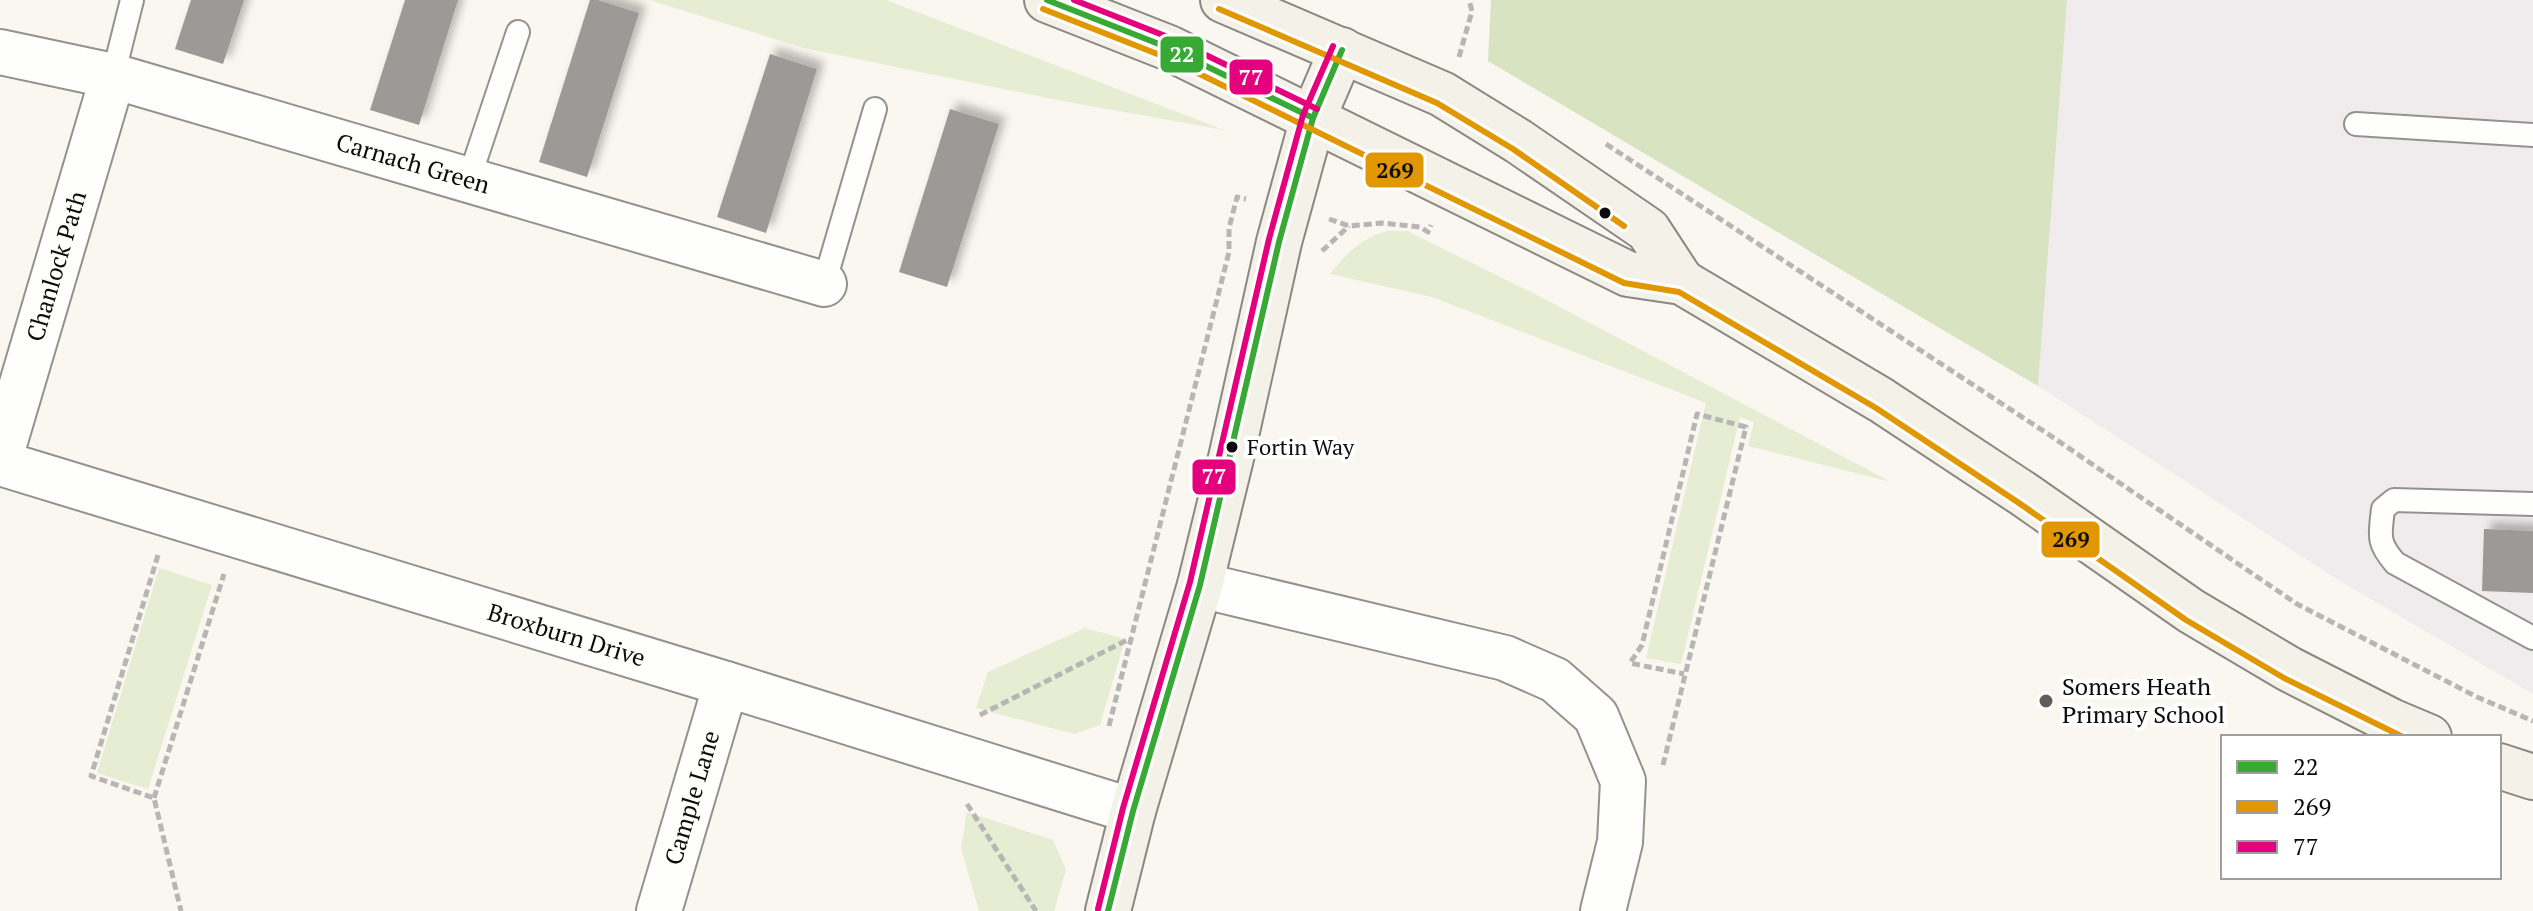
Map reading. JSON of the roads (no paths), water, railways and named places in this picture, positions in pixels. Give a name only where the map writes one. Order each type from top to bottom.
[{"type":"main road","points":[[1047,0],[1169,48],[1628,274],[1682,282],[1881,400],[2025,495],[2191,611],[2289,669],[2424,735]]},
{"type":"main road","points":[[1223,0],[1442,94],[1518,141],[1648,230],[1682,282]]},
{"type":"main road","points":[[1108,911],[1133,811],[1200,585],[1279,242],[1313,118],[1342,50]]},
{"type":"main road","points":[[2501,767],[2533,777]]},
{"type":"street","name":"Carnach Green","points":[[0,52],[113,76],[824,284]]},
{"type":"street","name":"Chanlock Path","points":[[0,460],[113,76]]},
{"type":"street","name":"Broxburn Drive","points":[[0,460],[1133,811]]},
{"type":"street","points":[[1200,585],[1505,658],[1555,680],[1596,716],[1623,781],[1620,842],[1603,911]]},
{"type":"street","name":"Cample Lane","points":[[659,911],[726,684]]},
{"type":"lane","points":[[113,76],[132,0]]},
{"type":"lane","points":[[468,182],[518,32]]},
{"type":"lane","points":[[824,284],[875,109]]},
{"type":"lane","points":[[2356,124],[2533,135]]},
{"type":"lane","points":[[2533,504],[2394,500],[2383,509],[2380,532],[2382,547],[2395,563],[2533,638]]},
{"type":"place","name":"Fortin Way","points":[[1232,447]]},
{"type":"place","name":"Somers Heath Primary School","points":[[2046,701]]}]
